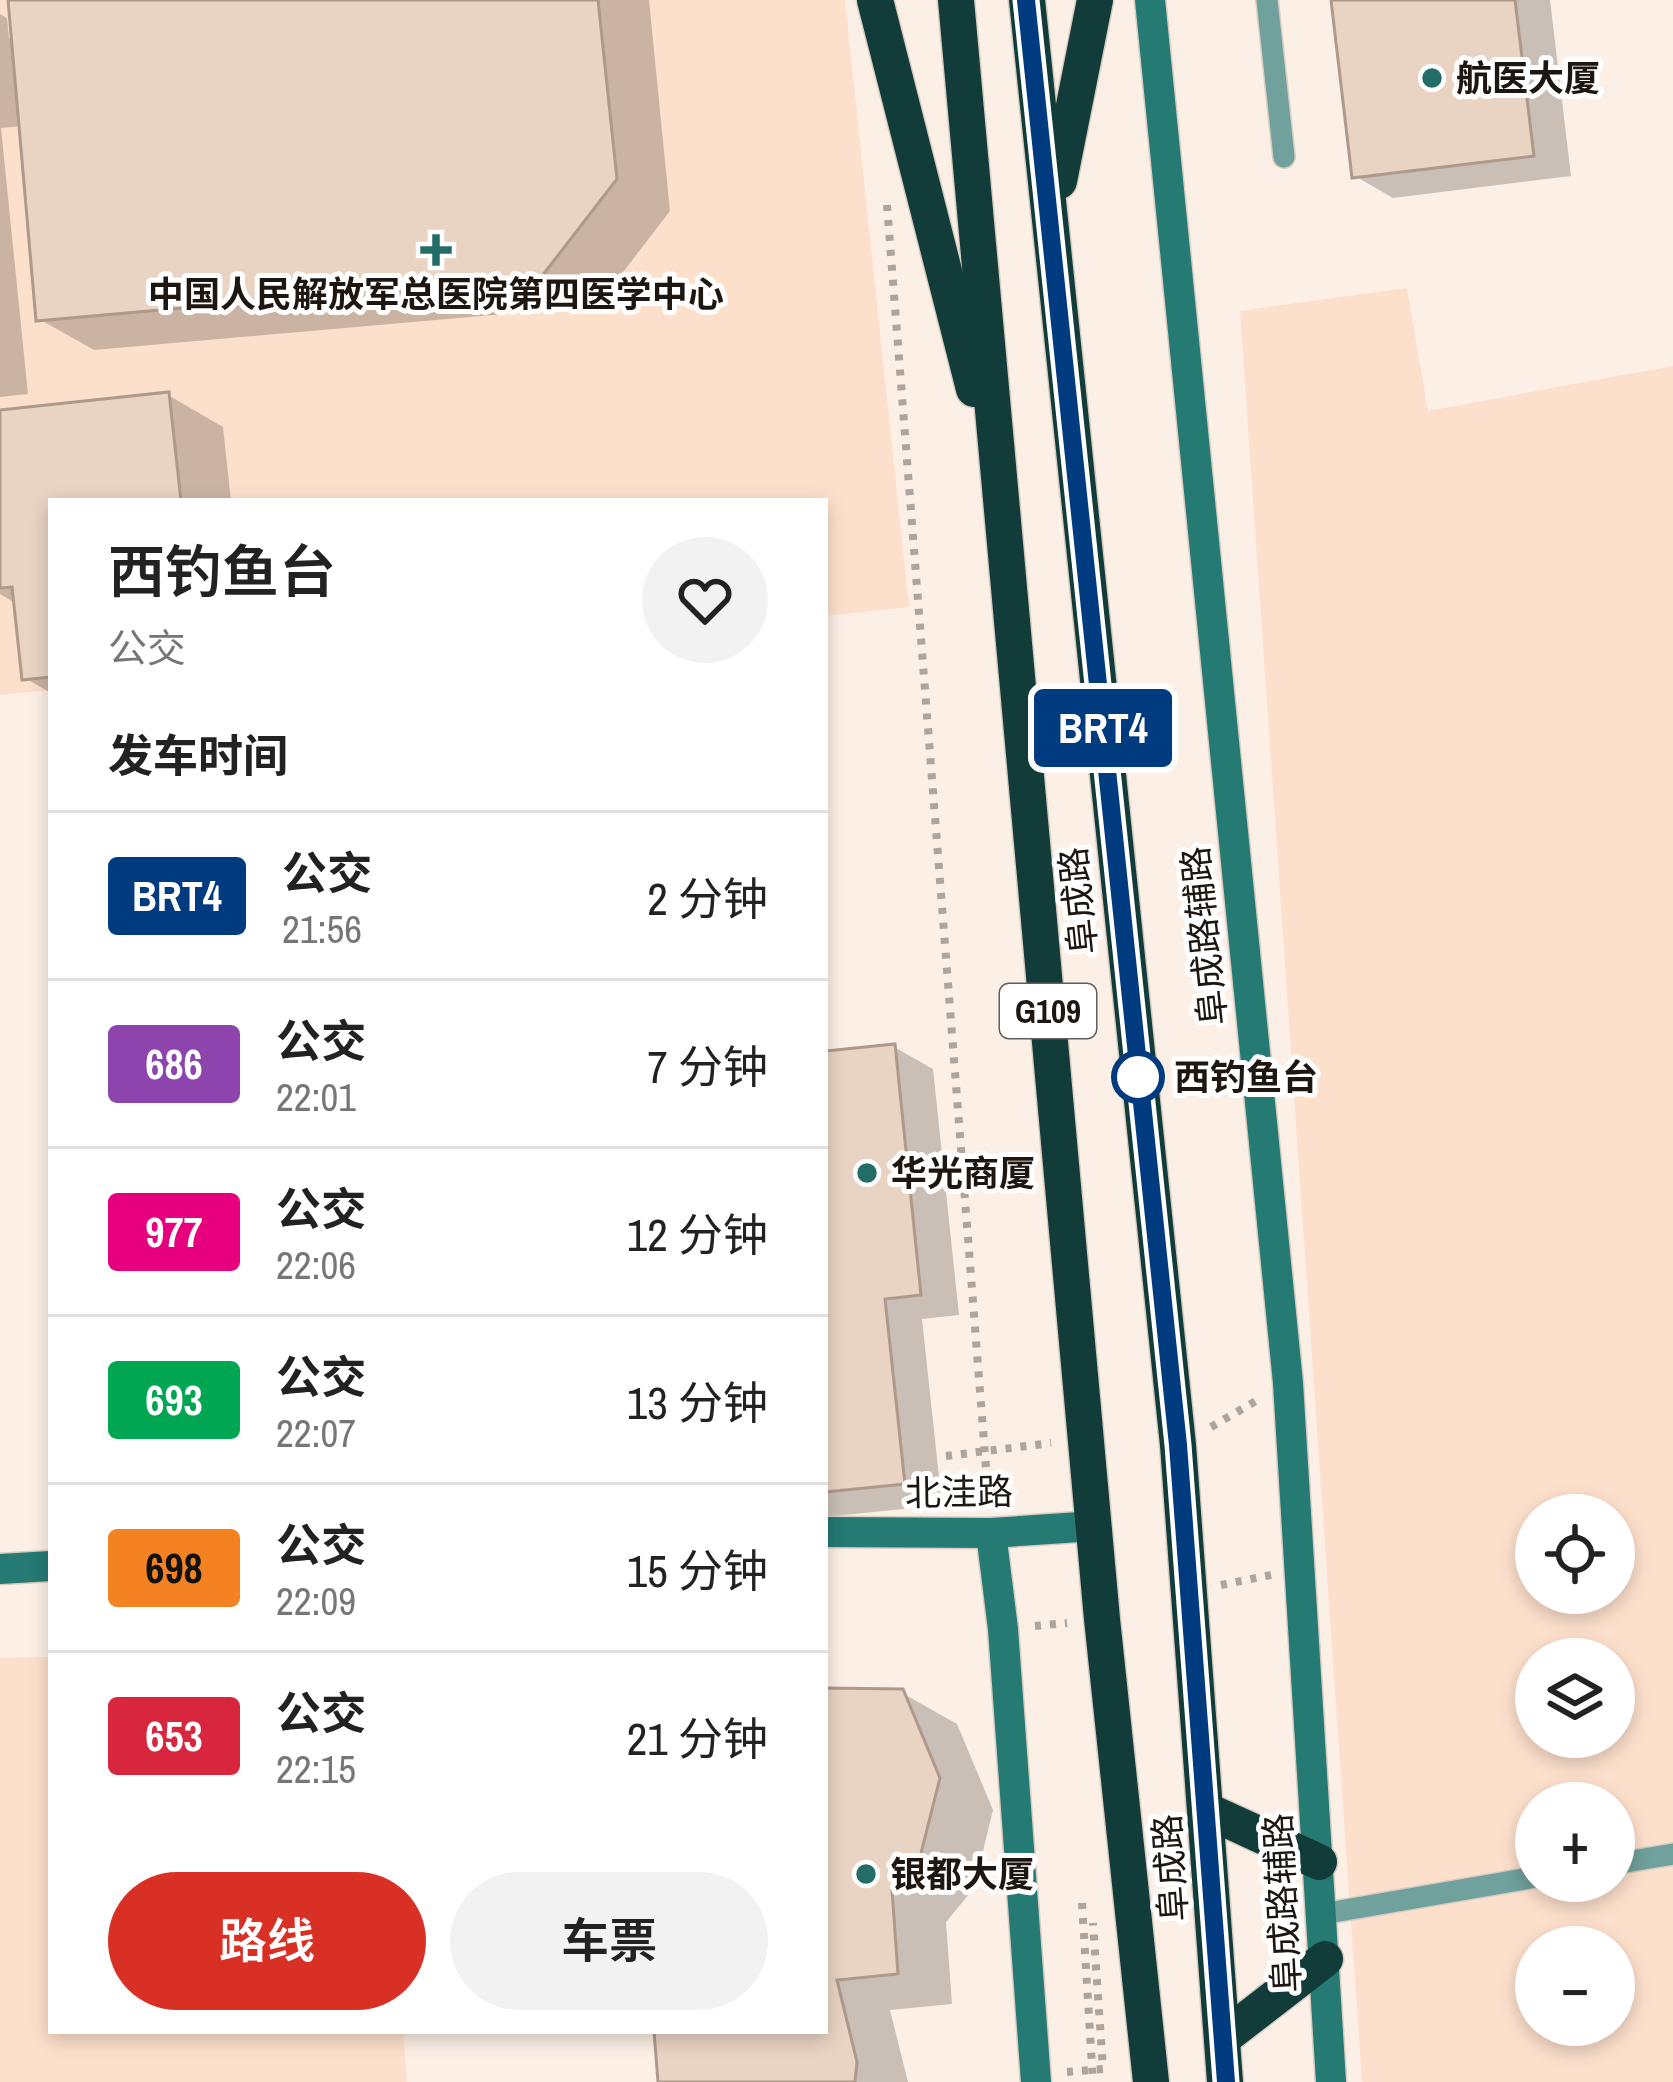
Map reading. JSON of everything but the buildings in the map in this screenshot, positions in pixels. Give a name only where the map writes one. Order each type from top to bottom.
[{"type":"highway","points":[[875,0],[1002,497]]},
{"type":"highway","name":"阜成路","points":[[956,0],[1095,1526],[1151,2082]]},
{"type":"highway","name":"阜成路","points":[[1027,0],[1178,1445],[1226,2082]]},
{"type":"highway","points":[[1052,214],[1095,0]]},
{"type":"highway","points":[[1208,1811],[1319,1862]]},
{"type":"highway","points":[[1224,2037],[1324,1959]]},
{"type":"street","name":"阜成路辅路","points":[[1150,0],[1286,1359],[1331,2082]]},
{"type":"street","name":"北洼路","points":[[828,1532],[991,1533],[1095,1526]]},
{"type":"street","points":[[991,1533],[1003,1629],[1036,2082]]},
{"type":"street","points":[[0,1569],[48,1566]]},
{"type":"lane","points":[[1267,0],[1284,157]]},
{"type":"lane","points":[[1635,1860],[1673,1853]]},
{"type":"lane","points":[[1322,1914],[1515,1881]]},
{"type":"path","points":[[885,190],[991,1533]]},
{"type":"path","points":[[1093,2082],[1082,1903],[1092,1901],[1100,2019]]},
{"type":"shaded area","name":"中国人民解放军总医院第四医学中心","points":[[0,0],[845,0],[909,607],[828,616],[828,498],[48,498],[48,690],[0,695]]},
{"type":"shaded area","points":[[1407,288],[1428,411],[1673,366],[1673,2082],[1362,2082],[1240,311]]},
{"type":"shaded area","points":[[48,1657],[48,2034],[403,2034],[407,2082],[0,2082],[0,1658]]},
{"type":"bus line","name":"BRT4","points":[[1026,0],[1178,1445],[1226,2082]]},
{"type":"place","name":"航医大厦","points":[[1432,78]]},
{"type":"place","name":"中国人民解放军总医院第四医学中心","points":[[436,250]]},
{"type":"place","name":"西钓鱼台","points":[[1138,1077]]},
{"type":"place","name":"华光商厦","points":[[867,1173]]},
{"type":"place","name":"银都大厦","points":[[866,1874]]}]
